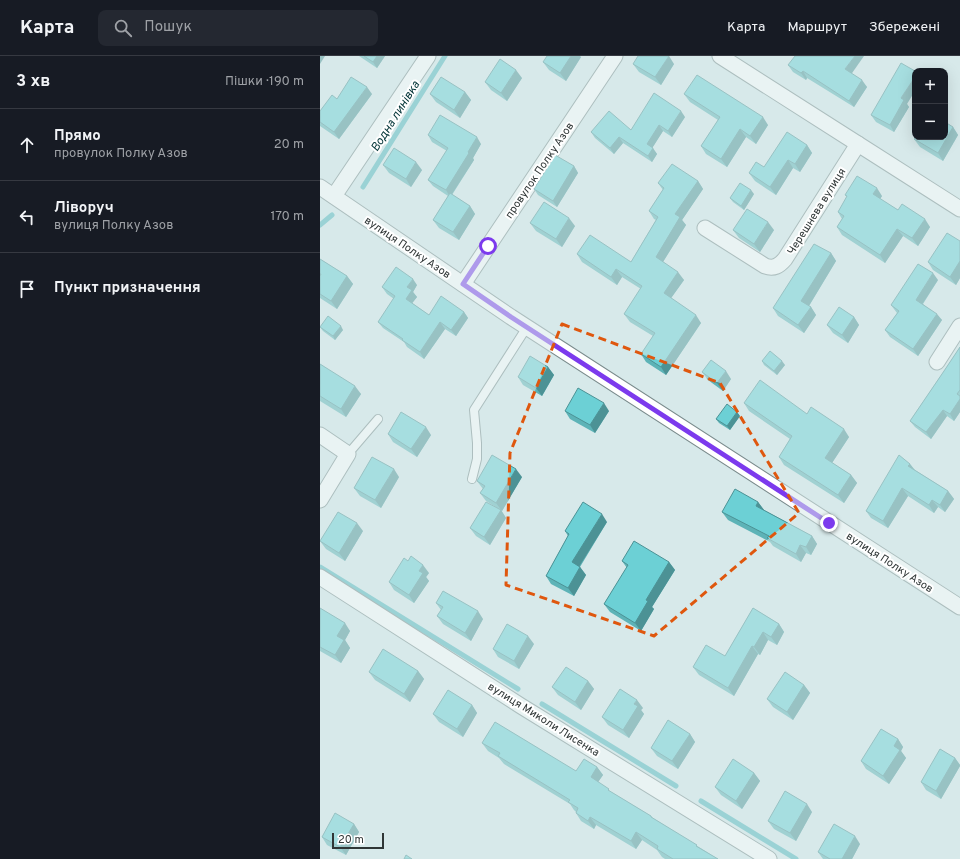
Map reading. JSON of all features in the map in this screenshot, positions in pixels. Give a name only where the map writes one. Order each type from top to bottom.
[{"type":"street","points":[[334,196],[428,56]]},
{"type":"street","name":"провулок Полку Азов","points":[[463,284],[615,56]]},
{"type":"street","points":[[720,56],[960,209]]},
{"type":"street","name":"Черешнева вулиця","points":[[705,228],[765,266],[771,268],[776,267],[785,259],[858,144]]},
{"type":"street","name":"вулиця Полку Азов","points":[[320,187],[527,327],[960,607]]},
{"type":"street","points":[[937,362],[960,326]]},
{"type":"street","points":[[320,435],[348,454],[320,500]]},
{"type":"street","name":"вулиця Миколи Лисенка","points":[[320,577],[521,706],[769,859]]},
{"type":"lane","points":[[472,479],[477,459],[474,410],[527,327]]},
{"type":"lane","points":[[348,454],[378,419]]},
{"type":"highlighted area","points":[[562,324],[720,383],[799,513],[654,636],[506,585],[510,453]]},
{"type":"building","points":[[364,56],[377,56],[373,62]]},
{"type":"building","points":[[547,56],[571,56],[560,73],[543,62]]},
{"type":"building","points":[[638,56],[669,56],[655,77],[633,64]]},
{"type":"building","points":[[795,56],[855,56],[845,69],[862,80],[849,101],[803,71],[801,73],[788,65]]},
{"type":"building","points":[[500,59],[516,70],[501,93],[485,82]]},
{"type":"building","points":[[901,63],[912,69],[912,82],[901,98],[904,100],[890,125],[871,115]]},
{"type":"building","points":[[697,75],[763,117],[750,136],[740,129],[721,159],[701,146],[720,117],[684,94]]},
{"type":"building","points":[[351,77],[367,87],[334,132],[320,122],[320,111],[332,95],[337,99]]},
{"type":"building","points":[[441,77],[465,92],[454,110],[430,94]]},
{"type":"building","points":[[654,93],[681,111],[668,131],[659,125],[647,144],[653,148],[648,156],[619,137],[610,148],[591,132],[609,111],[631,130]]},
{"type":"building","points":[[440,115],[477,137],[446,190],[428,180],[448,148],[428,135]]},
{"type":"building","points":[[948,124],[953,127],[948,136]]},
{"type":"building","points":[[787,132],[807,145],[795,164],[788,160],[770,187],[749,173],[756,162],[764,167]]},
{"type":"building","points":[[916,140],[946,140],[938,153]]},
{"type":"building","points":[[394,148],[416,162],[406,179],[383,165]]},
{"type":"building","points":[[555,155],[574,166],[553,201],[534,189]]},
{"type":"building","points":[[672,164],[698,181],[675,214],[680,217],[656,257],[678,272],[664,293],[696,315],[661,367],[641,354],[655,333],[624,314],[642,286],[616,269],[611,277],[577,254],[590,235],[631,262],[658,217],[649,211],[664,188],[658,183]]},
{"type":"building","points":[[857,176],[877,188],[873,194],[898,210],[902,204],[925,219],[912,238],[897,229],[880,255],[837,227],[844,216],[838,212],[847,196],[845,195]]},
{"type":"building","points":[[740,183],[751,190],[741,206],[730,198]]},
{"type":"building","points":[[450,193],[470,206],[453,232],[433,220]]},
{"type":"building","points":[[544,202],[569,218],[556,239],[530,223]]},
{"type":"building","points":[[747,209],[768,222],[754,244],[733,230]]},
{"type":"building","points":[[947,233],[960,241],[960,261],[950,277],[928,262]]},
{"type":"building","points":[[814,244],[831,253],[801,301],[811,307],[798,325],[773,308]]},
{"type":"building","points":[[320,259],[347,276],[331,301],[320,294]]},
{"type":"building","points":[[918,264],[933,273],[916,300],[937,314],[913,349],[885,330],[899,311],[891,305]]},
{"type":"building","points":[[396,267],[413,279],[407,287],[412,290],[406,299],[429,315],[441,296],[464,312],[451,330],[440,322],[420,352],[378,322],[395,296],[382,287]]},
{"type":"building","points":[[839,307],[854,317],[842,335],[827,325]]},
{"type":"building","points":[[328,316],[341,326],[333,336],[320,327]]},
{"type":"building","points":[[960,347],[960,390],[957,394],[960,396],[960,399],[950,414],[943,410],[926,432],[910,421]]},
{"type":"building","points":[[770,351],[782,361],[774,371],[762,361]]},
{"type":"building","points":[[530,356],[548,367],[536,388],[518,377]]},
{"type":"building","points":[[711,360],[726,371],[717,383],[702,372]]},
{"type":"building","points":[[320,364],[355,386],[341,409],[320,396]]},
{"type":"building","points":[[760,380],[807,414],[811,407],[844,429],[825,458],[851,475],[838,495],[779,457],[792,436],[744,403]]},
{"type":"building","points":[[578,388],[604,403],[590,425],[565,411]]},
{"type":"building","points":[[727,404],[737,412],[727,426],[716,419]]},
{"type":"building","points":[[401,412],[426,427],[411,449],[388,434]]},
{"type":"building","points":[[492,455],[516,469],[496,503],[480,493],[485,486],[477,481]]},
{"type":"building","points":[[899,455],[910,464],[908,466],[948,491],[940,505],[932,500],[929,505],[902,488],[883,521],[866,511]]},
{"type":"building","points":[[372,457],[394,469],[375,500],[354,488]]},
{"type":"building","points":[[735,489],[758,502],[756,506],[812,536],[806,547],[800,545],[796,554],[767,538],[769,536],[722,512]]},
{"type":"building","points":[[486,502],[501,510],[484,537],[470,528]]},
{"type":"building","points":[[583,502],[602,514],[572,562],[580,567],[568,588],[546,576],[569,534],[565,531]]},
{"type":"building","points":[[338,512],[357,523],[339,553],[320,541]]},
{"type":"building","points":[[634,541],[669,562],[646,600],[648,601],[635,623],[604,604],[628,565],[622,561]]},
{"type":"building","points":[[411,556],[423,565],[419,571],[423,573],[409,595],[389,582],[404,558],[408,561]]},
{"type":"building","points":[[443,591],[478,611],[465,633],[437,616],[443,607],[436,603]]},
{"type":"building","points":[[320,608],[345,623],[337,636],[344,640],[335,655],[320,647]]},
{"type":"building","points":[[753,608],[779,624],[771,637],[763,632],[754,647],[752,646],[728,688],[693,667],[706,645],[725,656]]},
{"type":"building","points":[[507,624],[528,636],[514,661],[493,649]]},
{"type":"building","points":[[383,649],[418,671],[404,694],[369,672]]},
{"type":"building","points":[[566,667],[588,681],[575,702],[552,687]]},
{"type":"building","points":[[785,672],[804,685],[787,712],[767,699]]},
{"type":"building","points":[[620,689],[637,700],[634,704],[638,706],[623,730],[602,717]]},
{"type":"building","points":[[448,690],[472,705],[457,729],[433,714]]},
{"type":"building","points":[[668,720],[690,734],[672,761],[651,748]]},
{"type":"building","points":[[495,722],[576,771],[584,759],[597,767],[591,777],[609,789],[608,790],[718,859],[673,859],[657,849],[658,846],[636,832],[631,841],[590,817],[588,821],[576,813],[578,808],[568,802],[570,800],[498,756],[500,753],[482,743]]},
{"type":"building","points":[[881,729],[898,739],[894,746],[900,750],[883,776],[861,761]]},
{"type":"building","points":[[940,749],[955,758],[936,791],[921,782]]},
{"type":"building","points":[[733,759],[754,773],[736,801],[715,787]]},
{"type":"building","points":[[785,791],[807,804],[790,833],[768,821]]},
{"type":"building","points":[[335,813],[354,824],[340,847],[322,837]]},
{"type":"building","points":[[834,824],[855,836],[842,859],[830,859],[818,852]]},
{"type":"building","points":[[406,855],[412,859],[404,859]]},
{"type":"waterway","name":"Водна линівка","points":[[363,187],[445,56]]},
{"type":"waterway","name":"Водна линівка","points":[[320,225],[332,215]]},
{"type":"waterway","points":[[320,567],[518,689]]},
{"type":"waterway","points":[[542,704],[676,786]]},
{"type":"waterway","points":[[701,801],[796,859]]},
{"type":"route","points":[[488,246],[463,284],[511,317],[829,523]]}]
